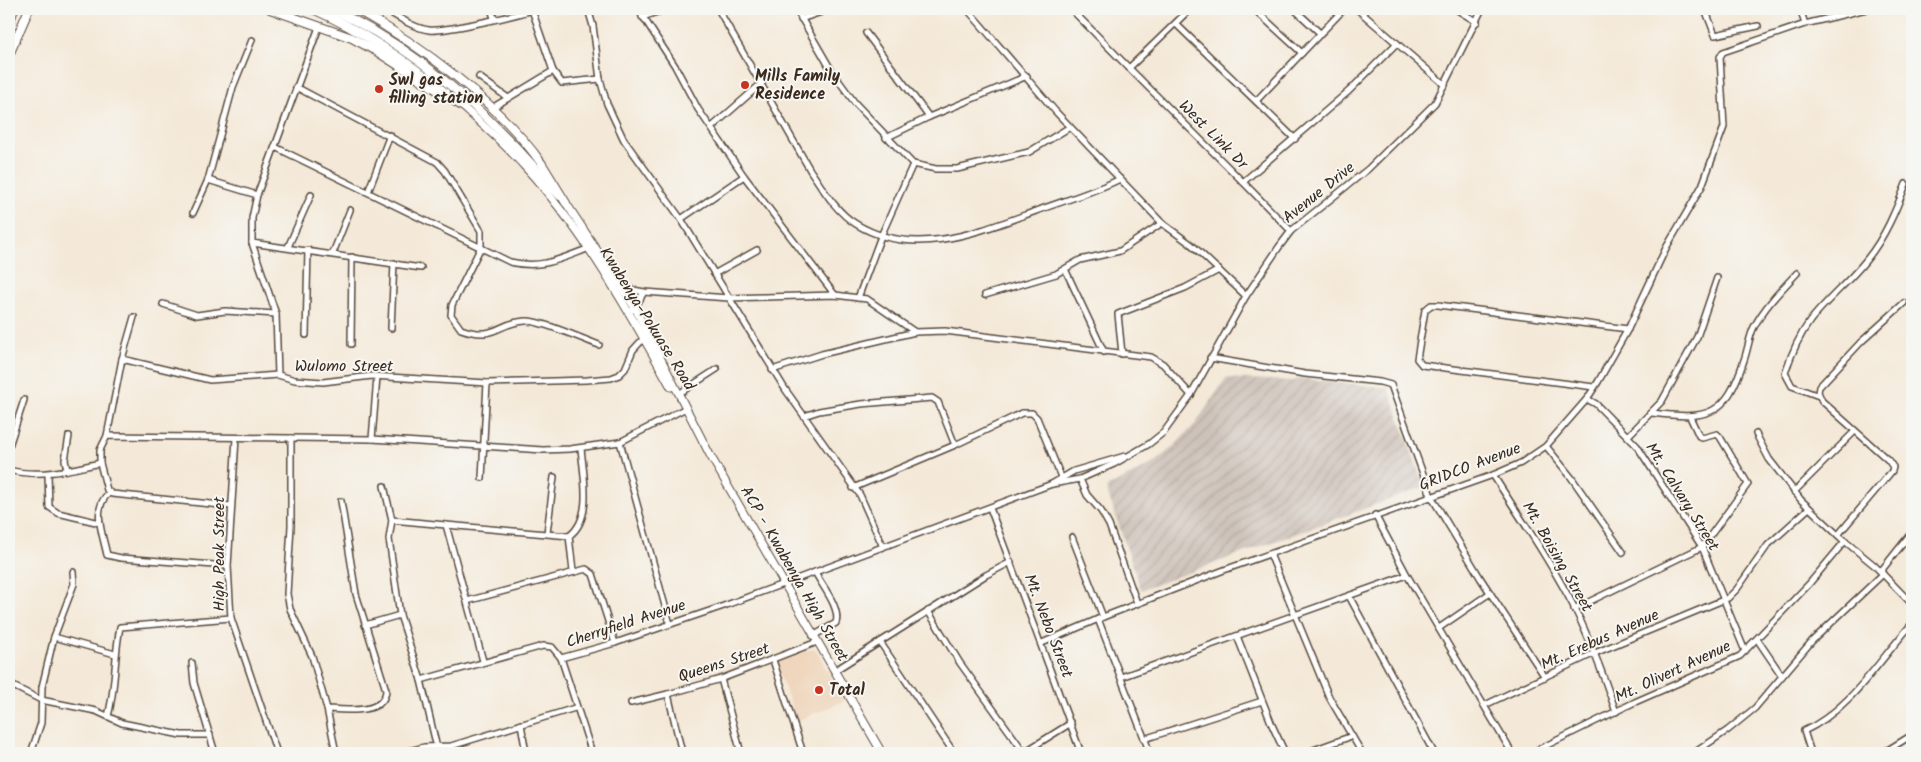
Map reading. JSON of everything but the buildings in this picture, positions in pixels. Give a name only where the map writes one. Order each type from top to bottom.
[{"type":"main road","points":[[9,23],[14,9]]},
{"type":"main road","points":[[9,55],[28,9]]},
{"type":"main road","points":[[270,9],[352,38],[392,59],[462,106]]},
{"type":"main road","name":"Kwabenya-Pokuase Road","points":[[313,9],[356,29],[398,55],[462,106],[526,168],[632,310],[680,394],[686,408]]},
{"type":"main road","name":"Kwabenya-Pokuase Road","points":[[331,9],[360,23],[396,45],[455,88],[513,144],[566,203],[623,288],[644,338],[676,395],[686,408]]},
{"type":"main road","points":[[356,9],[420,50],[492,108],[541,163],[566,203]]},
{"type":"main road","name":"ACP - Kwabenya High Street","points":[[686,408],[720,473],[882,753]]},
{"type":"street","points":[[384,9],[429,30],[446,30],[533,9],[552,71],[562,83],[600,79]]},
{"type":"street","points":[[491,9],[494,18]]},
{"type":"street","points":[[588,9],[593,26],[600,79],[607,104],[624,140],[681,219],[772,370],[864,503],[883,548]]},
{"type":"street","points":[[638,9],[744,176],[835,295]]},
{"type":"street","points":[[642,17],[668,9]]},
{"type":"street","points":[[718,9],[810,170],[836,206],[855,223],[881,236],[919,241],[956,238],[1089,194],[1120,179]]},
{"type":"street","points":[[796,9],[833,73],[855,103],[886,138],[913,164],[936,169],[957,169],[1029,152],[1070,127]]},
{"type":"street","points":[[801,18],[830,9]]},
{"type":"street","points":[[966,9],[1070,127],[1162,223],[1192,245],[1246,296]]},
{"type":"street","name":"West Link Dr","points":[[1071,9],[1243,182],[1349,91],[1397,43]]},
{"type":"street","points":[[1180,9],[1186,14]]},
{"type":"street","points":[[1129,68],[1190,9]]},
{"type":"street","points":[[1254,9],[1302,53]]},
{"type":"street","points":[[1294,9],[1320,34]]},
{"type":"street","points":[[1256,101],[1344,9]]},
{"type":"street","points":[[1357,9],[1445,85]]},
{"type":"street","points":[[1456,9],[1477,22]]},
{"type":"street","name":"Avenue Drive","points":[[1128,455],[1149,444],[1164,432],[1191,395],[1246,296],[1291,231],[1368,169],[1435,103],[1482,9]]},
{"type":"street","points":[[1705,9],[1716,35],[1758,26]]},
{"type":"street","points":[[1800,9],[1805,24]]},
{"type":"street","name":"GRIDCO Avenue","points":[[1042,643],[1137,603],[1375,515],[1493,475],[1521,463],[1546,446],[1587,399],[1594,388],[1628,329],[1666,248],[1702,186],[1724,127],[1720,56],[1727,51],[1805,24],[1866,9]]},
{"type":"street","points":[[1176,24],[1294,139]]},
{"type":"street","points":[[278,375],[276,314],[252,243],[252,218],[257,196],[319,27]]},
{"type":"street","points":[[866,34],[929,117]]},
{"type":"street","points":[[193,213],[208,180],[233,87],[252,40]]},
{"type":"street","points":[[492,108],[552,71]]},
{"type":"street","points":[[886,138],[929,117],[1027,76]]},
{"type":"street","points":[[479,77],[508,98]]},
{"type":"street","points":[[712,127],[762,83]]},
{"type":"street","points":[[296,87],[390,135],[437,162],[445,170],[482,230],[481,247],[452,305],[451,315],[461,329],[487,334],[516,323],[532,322],[599,345]]},
{"type":"street","points":[[368,192],[390,135]]},
{"type":"street","points":[[275,146],[510,262],[527,266],[545,265],[587,248]]},
{"type":"street","points":[[858,298],[881,236],[913,164]]},
{"type":"street","points":[[681,219],[744,176]]},
{"type":"street","points":[[208,180],[257,196]]},
{"type":"street","points":[[1243,182],[1291,231]]},
{"type":"street","points":[[1838,535],[1892,471],[1892,467],[1888,460],[1819,396],[1792,386],[1785,373],[1802,334],[1811,320],[1867,260],[1880,242],[1906,184]]},
{"type":"street","points":[[288,247],[311,195]]},
{"type":"street","points":[[333,253],[350,210]]},
{"type":"street","points":[[985,295],[1038,280],[1065,269],[1080,260],[1128,247],[1162,223]]},
{"type":"street","points":[[252,243],[333,253],[421,268]]},
{"type":"street","points":[[306,335],[308,250]]},
{"type":"street","points":[[714,274],[757,250]]},
{"type":"street","points":[[351,344],[352,257]]},
{"type":"street","points":[[392,328],[394,264]]},
{"type":"street","points":[[1065,269],[1104,352]]},
{"type":"street","points":[[1122,354],[1118,314],[1185,288],[1219,270]]},
{"type":"street","points":[[1652,413],[1690,417],[1714,410],[1730,396],[1738,380],[1754,328],[1777,294],[1797,272]]},
{"type":"street","points":[[1628,436],[1662,401],[1697,337],[1717,278]]},
{"type":"street","points":[[623,288],[644,292],[730,298],[835,295],[866,299],[915,332]]},
{"type":"street","points":[[632,310],[644,292]]},
{"type":"street","points":[[1819,396],[1819,387],[1833,371],[1860,342],[1904,303]]},
{"type":"street","points":[[163,304],[198,315],[225,311],[276,314]]},
{"type":"street","points":[[1594,388],[1422,364],[1417,359],[1425,310],[1431,305],[1438,305],[1628,329]]},
{"type":"street","points":[[109,493],[100,463],[100,450],[107,436],[122,359],[134,317]]},
{"type":"street","points":[[772,370],[822,354],[915,332],[945,332],[1151,357],[1158,360],[1191,395]]},
{"type":"street","name":"Wulomo Street","points":[[122,359],[210,380],[278,375],[295,380],[323,382],[359,377],[487,383],[587,380],[611,378],[619,375],[625,369],[634,350],[644,338]]},
{"type":"street","points":[[1210,358],[1305,374],[1380,382],[1390,385],[1431,496],[1545,678]]},
{"type":"street","points":[[680,394],[717,369]]},
{"type":"street","points":[[372,438],[377,377]]},
{"type":"street","points":[[482,478],[487,383]]},
{"type":"street","points":[[804,416],[819,411],[861,404],[932,398],[938,402],[955,445]]},
{"type":"street","name":"Mt. Calvary Street","points":[[1587,399],[1596,404],[1628,436],[1702,547],[1745,651]]},
{"type":"street","points":[[9,446],[24,400]]},
{"type":"street","points":[[107,436],[372,438],[543,450],[581,448],[620,442],[686,408]]},
{"type":"street","points":[[853,488],[955,445],[1022,413],[1032,412],[1038,418],[1060,477]]},
{"type":"street","points":[[1574,608],[1702,547],[1748,484],[1720,437],[1717,434],[1702,438],[1699,436],[1690,417]]},
{"type":"street","points":[[1794,492],[1854,430]]},
{"type":"street","points":[[1756,434],[1769,459],[1794,492],[1838,535],[1882,572],[1912,604]]},
{"type":"street","points":[[67,470],[65,460],[69,436]]},
{"type":"street","name":"High Peak Street","points":[[236,438],[228,566],[231,618],[277,753]]},
{"type":"street","points":[[291,438],[291,526],[287,594],[290,609],[312,656],[327,709],[336,753]]},
{"type":"street","points":[[620,442],[670,624]]},
{"type":"street","points":[[1546,446],[1571,477],[1624,552]]},
{"type":"street","points":[[392,520],[569,536],[577,530],[583,509],[581,448]]},
{"type":"street","points":[[1052,484],[1060,477],[1104,460],[1128,455]]},
{"type":"street","points":[[1052,484],[1080,479],[1114,464],[1128,455]]},
{"type":"street","points":[[9,470],[21,473],[48,474],[100,463]]},
{"type":"street","points":[[48,474],[49,507],[58,513],[100,523]]},
{"type":"street","name":"Mt. Boising Street","points":[[1493,475],[1534,538],[1574,608],[1595,653],[1616,712]]},
{"type":"street","points":[[548,533],[554,477]]},
{"type":"street","points":[[1080,479],[1087,495],[1101,511],[1109,525],[1137,603]]},
{"type":"street","name":"Cherryfield Avenue","points":[[421,680],[483,661],[543,646],[552,647],[561,658],[615,643],[785,584],[1052,484]]},
{"type":"street","points":[[384,486],[392,520],[391,553],[400,615],[421,680],[437,748]]},
{"type":"street","points":[[109,493],[172,502],[231,506]]},
{"type":"street","points":[[109,493],[99,510],[107,555],[121,558],[228,566]]},
{"type":"street","points":[[327,709],[349,710],[374,707],[386,696],[378,659],[365,625],[354,586],[341,501]]},
{"type":"street","name":"Mt. Nebo Street","points":[[990,508],[1042,643],[1081,753]]},
{"type":"street","points":[[1724,600],[1737,589],[1768,545],[1809,508]]},
{"type":"street","points":[[1375,515],[1407,575],[1512,753]]},
{"type":"street","points":[[446,526],[483,661]]},
{"type":"street","points":[[1694,753],[1728,730],[1755,708],[1812,640],[1882,572],[1912,532]]},
{"type":"street","points":[[569,536],[572,571]]},
{"type":"street","points":[[1072,537],[1121,678],[1150,753]]},
{"type":"street","name":"Mt. Olivert Avenue","points":[[1531,753],[1734,659],[1757,639],[1821,572],[1845,541]]},
{"type":"street","points":[[1270,554],[1329,697],[1362,753]]},
{"type":"street","points":[[834,671],[986,575],[1011,562]]},
{"type":"street","points":[[467,601],[572,571],[586,569],[594,574],[615,643]]},
{"type":"street","points":[[31,753],[41,723],[41,700],[54,637],[74,584],[73,572]]},
{"type":"street","name":"Queens Street","points":[[682,753],[668,694],[721,679],[772,660],[815,639],[836,623],[838,618],[835,609],[815,572]]},
{"type":"street","points":[[1121,678],[1407,575]]},
{"type":"street","points":[[1439,628],[1490,593]]},
{"type":"street","points":[[1349,596],[1434,753]]},
{"type":"street","name":"Mt. Erebus Avenue","points":[[1485,705],[1595,653],[1724,600]]},
{"type":"street","points":[[928,611],[960,663],[1023,753],[1071,723]]},
{"type":"street","points":[[365,625],[400,615]]},
{"type":"street","points":[[108,716],[113,698],[115,654],[120,628],[231,618]]},
{"type":"street","points":[[1811,753],[1804,731],[1823,721],[1849,696],[1912,624]]},
{"type":"street","points":[[1237,636],[1262,702],[1285,753]]},
{"type":"street","points":[[54,637],[115,654]]},
{"type":"street","points":[[1757,639],[1782,676]]},
{"type":"street","points":[[880,642],[954,753]]},
{"type":"street","points":[[561,658],[575,708],[592,753]]},
{"type":"street","points":[[772,660],[803,753]]},
{"type":"street","points":[[192,663],[194,683],[215,753]]},
{"type":"street","points":[[721,679],[741,753]]},
{"type":"street","points":[[9,684],[41,700],[96,711],[122,723],[173,733],[210,735]]},
{"type":"street","points":[[631,703],[668,694]]},
{"type":"street","points":[[1144,739],[1262,702]]},
{"type":"street","points":[[401,753],[424,747],[451,746],[575,708]]},
{"type":"street","points":[[521,724],[526,753]]},
{"type":"street","points":[[1883,753],[1912,735]]},
{"type":"street","points":[[1305,753],[1352,736]]},
{"type":"shaded area","points":[[1226,378],[1294,381],[1300,378],[1389,388],[1424,487],[1141,590],[1106,488],[1152,464],[1172,448],[1196,423]]},
{"type":"shaded area","points":[[815,648],[844,701],[797,721],[775,662]]},
{"type":"place","name":"Mills Family Residence","points":[[745,85]]},
{"type":"place","name":"Swl gas filling station","points":[[379,89]]},
{"type":"place","name":"Total","points":[[819,690]]}]
